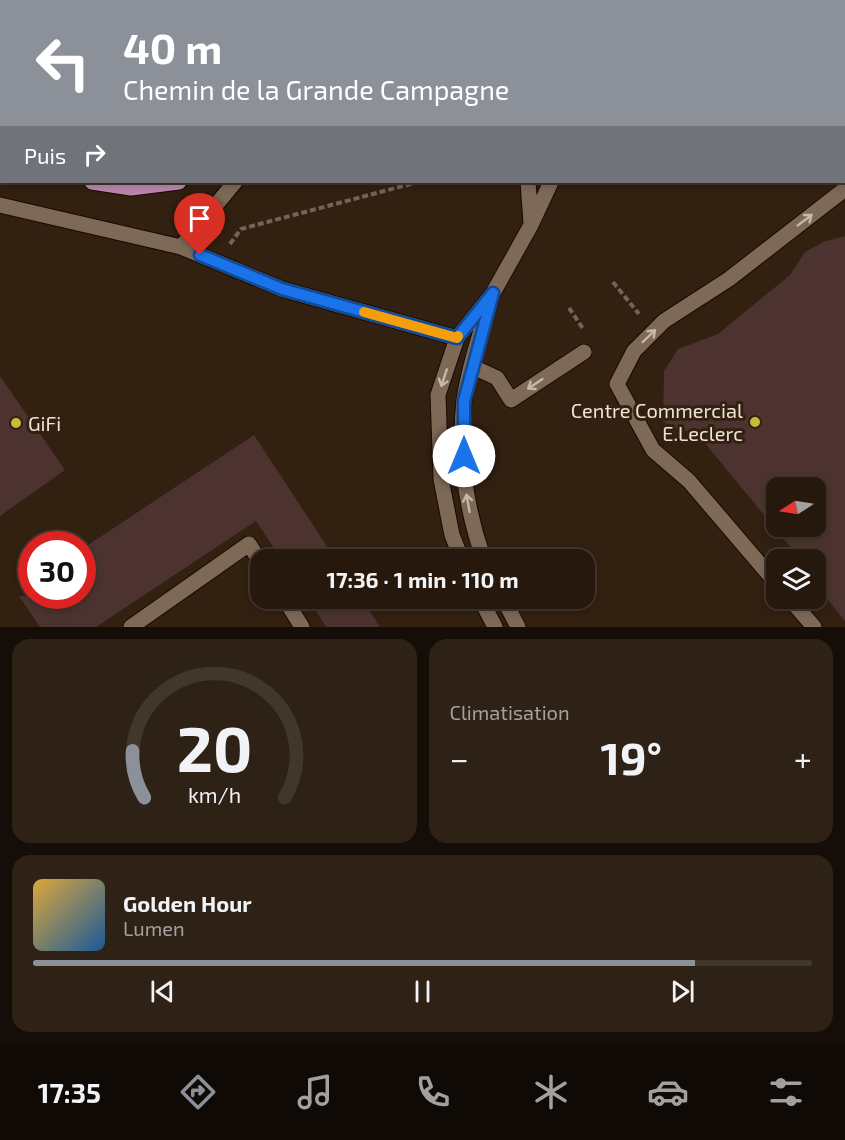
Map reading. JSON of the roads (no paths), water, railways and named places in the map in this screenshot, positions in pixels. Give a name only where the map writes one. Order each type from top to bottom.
[{"type":"main road","points":[[98,183],[131,188],[171,183]]},
{"type":"street","points":[[181,247],[234,183]]},
{"type":"street","points":[[528,183],[531,225]]},
{"type":"street","points":[[458,549],[452,535],[441,479],[438,395],[457,338],[493,293],[531,225],[551,183]]},
{"type":"street","points":[[766,571],[695,487],[653,450],[617,384],[634,351],[664,321],[729,279],[845,189]]},
{"type":"street","points":[[0,205],[181,247],[282,289],[457,338]]},
{"type":"street","points":[[480,549],[473,527],[464,475],[464,401],[471,366],[493,293]]},
{"type":"street","points":[[471,366],[497,378],[511,400],[584,352]]},
{"type":"street","points":[[131,627],[249,544],[252,549]]},
{"type":"street","points":[[291,609],[302,627]]},
{"type":"street","points":[[486,609],[495,627]]},
{"type":"street","points":[[508,609],[518,627]]},
{"type":"street","points":[[798,609],[813,627]]},
{"type":"place","name":"Centre Commercial E.Leclerc","points":[[755,422]]},
{"type":"place","name":"GiFi","points":[[16,423]]}]
